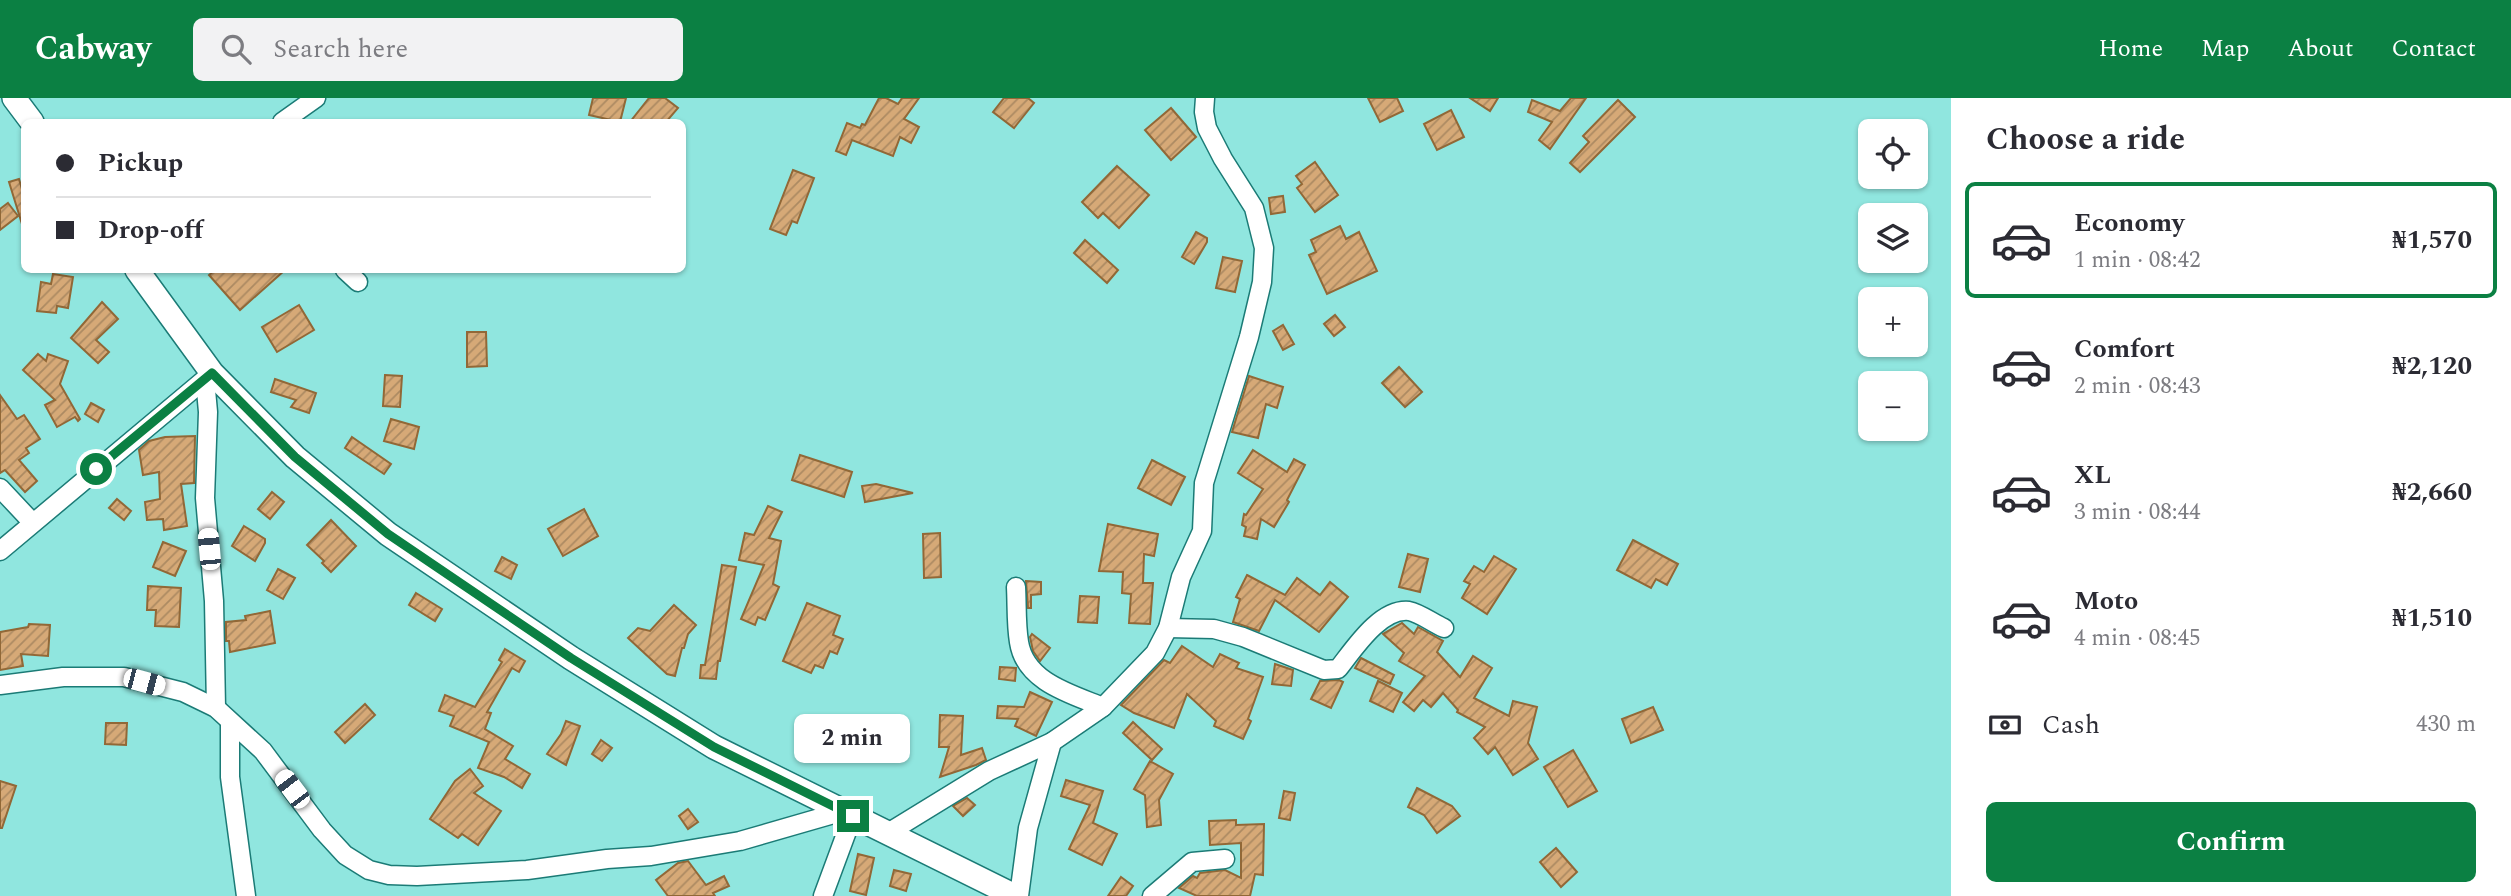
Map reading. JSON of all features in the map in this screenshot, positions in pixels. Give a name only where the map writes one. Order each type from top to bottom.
[{"type":"main road","points":[[14,98],[30,119]]},
{"type":"main road","points":[[139,273],[209,376],[295,457],[388,534],[571,658],[714,747],[1017,896]]},
{"type":"street","points":[[286,119],[316,98]]},
{"type":"street","points":[[888,833],[989,771],[1052,742],[1103,707],[1155,653],[1168,628],[1181,577],[1202,531],[1204,483],[1249,337],[1263,271],[1264,248],[1254,208],[1207,128],[1205,98]]},
{"type":"street","points":[[0,551],[209,376]]},
{"type":"street","points":[[209,376],[205,498],[214,601],[216,708]]},
{"type":"street","points":[[0,488],[32,522]]},
{"type":"street","points":[[1016,587],[1019,644],[1026,661],[1045,682],[1103,707]]},
{"type":"street","points":[[1168,628],[1214,629],[1243,637],[1324,670],[1338,669],[1375,623],[1393,615],[1409,611],[1444,628]]},
{"type":"street","points":[[0,685],[63,677],[124,677],[183,692],[216,708],[263,751],[321,830],[345,855],[369,870],[389,875],[514,871],[651,856],[740,841],[848,813]]},
{"type":"street","points":[[230,722],[230,777],[246,896]]},
{"type":"street","points":[[1017,896],[1028,828],[1052,742]]},
{"type":"street","points":[[823,896],[848,813]]},
{"type":"street","points":[[1153,896],[1192,862],[1225,859]]},
{"type":"building","points":[[593,98],[626,98],[621,119],[589,115]]},
{"type":"building","points":[[649,98],[665,98],[678,108],[669,119],[632,119]]},
{"type":"building","points":[[879,98],[886,98],[898,104],[902,98],[919,98],[904,119],[919,127],[911,143],[900,137],[893,156],[852,140],[846,155],[836,151],[847,123],[860,128],[862,124],[865,125]]},
{"type":"building","points":[[1004,98],[1028,98],[1034,103],[1014,128],[993,112]]},
{"type":"building","points":[[1368,98],[1397,98],[1403,111],[1380,122]]},
{"type":"building","points":[[1470,98],[1498,98],[1490,111]]},
{"type":"building","points":[[1571,98],[1586,98],[1550,149],[1539,140],[1552,122],[1528,112],[1532,100],[1560,111]]},
{"type":"building","points":[[1618,100],[1635,117],[1580,172],[1570,163],[1589,142],[1583,136]]},
{"type":"building","points":[[1171,108],[1196,137],[1171,160],[1145,130]]},
{"type":"building","points":[[1451,110],[1464,137],[1437,150],[1424,124]]},
{"type":"building","points":[[1315,162],[1338,195],[1315,212],[1297,188],[1302,184],[1296,176]]},
{"type":"building","points":[[1117,166],[1149,195],[1119,228],[1103,213],[1098,218],[1082,202]]},
{"type":"building","points":[[793,170],[814,178],[797,223],[792,221],[786,235],[770,229]]},
{"type":"building","points":[[19,179],[21,221],[9,182]]},
{"type":"building","points":[[1283,196],[1285,212],[1271,214],[1269,198]]},
{"type":"building","points":[[8,203],[18,216],[0,230],[0,209]]},
{"type":"building","points":[[1340,226],[1346,239],[1359,232],[1377,271],[1327,294],[1309,255],[1316,252],[1311,240]]},
{"type":"building","points":[[1196,232],[1207,238],[1207,242],[1194,264],[1182,257]]},
{"type":"building","points":[[1085,240],[1118,270],[1107,283],[1074,253]]},
{"type":"building","points":[[1223,257],[1242,261],[1235,292],[1216,288]]},
{"type":"building","points":[[211,273],[282,273],[240,310],[209,275]]},
{"type":"building","points":[[53,274],[73,277],[68,308],[57,306],[56,313],[37,311],[41,282],[51,284]]},
{"type":"building","points":[[102,302],[118,319],[96,340],[109,352],[98,363],[71,338]]},
{"type":"building","points":[[299,305],[314,330],[277,352],[262,327]]},
{"type":"building","points":[[1335,315],[1345,327],[1334,336],[1324,324]]},
{"type":"building","points":[[1283,325],[1294,344],[1283,350],[1273,331]]},
{"type":"building","points":[[467,332],[486,332],[487,366],[467,367]]},
{"type":"building","points":[[38,354],[46,361],[48,354],[68,361],[60,384],[80,419],[78,421],[75,417],[57,427],[45,405],[55,400],[23,370]]},
{"type":"building","points":[[1399,367],[1422,392],[1405,407],[1382,383]]},
{"type":"building","points":[[385,375],[402,376],[400,407],[383,406]]},
{"type":"building","points":[[1249,376],[1283,387],[1277,408],[1266,404],[1258,438],[1232,432]]},
{"type":"building","points":[[275,379],[316,393],[309,413],[291,407],[296,400],[271,392]]},
{"type":"building","points":[[0,395],[17,419],[24,415],[40,439],[26,448],[29,453],[19,460],[37,481],[25,492],[5,470],[0,473]]},
{"type":"building","points":[[91,403],[104,410],[98,422],[85,414]]},
{"type":"building","points":[[391,419],[419,427],[414,449],[384,441]]},
{"type":"building","points":[[195,436],[194,483],[181,484],[187,526],[164,530],[163,519],[147,520],[145,502],[160,499],[159,472],[143,475],[139,450],[149,441],[165,437]]},
{"type":"building","points":[[352,437],[391,464],[384,474],[345,448]]},
{"type":"building","points":[[1253,450],[1287,472],[1294,459],[1305,465],[1287,500],[1289,502],[1274,527],[1261,519],[1257,539],[1244,536],[1246,527],[1242,525],[1244,514],[1246,515],[1263,489],[1238,473]]},
{"type":"building","points":[[800,455],[852,472],[844,497],[792,480]]},
{"type":"building","points":[[1152,460],[1185,477],[1171,505],[1138,488]]},
{"type":"building","points":[[876,484],[913,493],[865,502],[862,486]]},
{"type":"building","points":[[272,492],[284,502],[270,519],[258,509]]},
{"type":"building","points":[[117,499],[131,511],[124,520],[109,508]]},
{"type":"building","points":[[768,506],[782,512],[769,538],[781,541],[773,584],[779,587],[765,620],[758,617],[755,625],[741,619],[764,565],[739,560],[745,533],[754,535]]},
{"type":"building","points":[[584,509],[598,536],[563,556],[548,529]]},
{"type":"building","points":[[331,520],[356,546],[331,572],[307,545]]},
{"type":"building","points":[[1108,524],[1158,534],[1154,556],[1144,554],[1143,583],[1153,583],[1150,624],[1129,623],[1131,594],[1122,593],[1123,572],[1099,571]]},
{"type":"building","points":[[244,526],[265,539],[255,561],[232,546]]},
{"type":"building","points":[[940,533],[941,577],[924,578],[923,534]]},
{"type":"building","points":[[1633,540],[1678,564],[1667,585],[1656,579],[1651,588],[1617,570]]},
{"type":"building","points":[[163,542],[186,551],[175,576],[153,567]]},
{"type":"building","points":[[1408,554],[1428,559],[1420,592],[1399,587]]},
{"type":"building","points":[[1494,556],[1516,569],[1487,614],[1462,598],[1470,584],[1464,581],[1474,566],[1484,572]]},
{"type":"building","points":[[502,557],[517,565],[511,579],[495,571]]},
{"type":"building","points":[[722,565],[736,567],[720,661],[716,679],[700,678],[701,665],[705,665]]},
{"type":"building","points":[[278,569],[295,578],[283,599],[267,590]]},
{"type":"building","points":[[1247,575],[1285,595],[1297,578],[1320,595],[1330,582],[1348,597],[1319,632],[1275,600],[1259,631],[1233,622],[1240,599],[1236,597]]},
{"type":"building","points":[[1026,581],[1041,582],[1041,594],[1031,595],[1031,608],[1028,608]]},
{"type":"building","points":[[148,586],[181,588],[179,627],[155,626],[156,610],[147,610]]},
{"type":"building","points":[[416,593],[442,609],[435,621],[409,605]]},
{"type":"building","points":[[1080,596],[1099,597],[1097,623],[1078,622]]},
{"type":"building","points":[[807,603],[840,616],[833,635],[843,639],[837,654],[830,651],[823,668],[815,665],[811,673],[783,661]]},
{"type":"building","points":[[674,605],[696,625],[688,634],[682,648],[675,676],[667,674],[628,638],[638,628],[650,631]]},
{"type":"building","points":[[270,611],[275,643],[230,652],[229,641],[226,641],[226,622],[246,620],[245,616]]},
{"type":"building","points":[[1402,623],[1414,634],[1418,627],[1443,641],[1437,652],[1460,677],[1473,656],[1492,668],[1474,698],[1509,716],[1513,701],[1537,707],[1528,743],[1538,759],[1513,775],[1495,747],[1488,754],[1474,738],[1485,727],[1457,712],[1443,693],[1431,707],[1423,700],[1414,711],[1403,702],[1425,676],[1399,661],[1404,653],[1383,634]]},
{"type":"building","points":[[29,624],[50,625],[48,656],[21,654],[23,666],[0,670],[0,632],[28,627]]},
{"type":"building","points":[[1032,634],[1050,648],[1040,661],[1033,651],[1030,637]]},
{"type":"building","points":[[1182,646],[1213,667],[1220,654],[1239,663],[1236,668],[1263,677],[1243,739],[1214,726],[1216,721],[1187,694],[1174,728],[1134,713],[1121,705],[1164,660],[1170,663]]},
{"type":"building","points":[[505,649],[525,661],[519,672],[512,668],[487,712],[491,713],[485,729],[513,746],[505,759],[530,774],[522,788],[504,777],[478,768],[489,742],[450,726],[454,716],[439,711],[445,695],[475,707],[502,662],[499,660]]},
{"type":"building","points":[[1361,658],[1394,675],[1390,684],[1355,668]]},
{"type":"building","points":[[1275,664],[1293,670],[1291,686],[1272,684]]},
{"type":"building","points":[[1000,667],[1016,668],[1015,681],[999,679]]},
{"type":"building","points":[[1320,681],[1343,682],[1331,708],[1311,699]]},
{"type":"building","points":[[1378,681],[1402,693],[1393,712],[1370,701]]},
{"type":"building","points":[[1030,692],[1052,702],[1036,736],[1015,726],[1018,719],[997,718],[998,706],[1024,707]]},
{"type":"building","points":[[365,704],[375,715],[345,743],[335,732]]},
{"type":"building","points":[[1653,707],[1663,730],[1631,743],[1622,719]]},
{"type":"building","points":[[940,715],[963,716],[961,755],[982,748],[986,760],[940,777],[949,747],[939,747]]},
{"type":"building","points":[[566,721],[580,726],[566,765],[547,754],[561,734]]},
{"type":"building","points":[[1133,722],[1162,749],[1152,760],[1123,733]]},
{"type":"building","points":[[106,723],[127,723],[126,745],[105,744]]},
{"type":"building","points":[[601,740],[612,748],[602,761],[592,754]]},
{"type":"building","points":[[1573,750],[1597,791],[1568,807],[1544,767]]},
{"type":"building","points":[[1150,761],[1173,774],[1159,800],[1161,825],[1147,827],[1145,795],[1134,789]]},
{"type":"building","points":[[470,769],[483,786],[474,793],[501,811],[478,845],[462,834],[458,838],[430,819],[455,781]]},
{"type":"building","points":[[1066,780],[1103,791],[1093,823],[1117,834],[1102,865],[1069,849],[1090,805],[1061,796]]},
{"type":"building","points":[[0,781],[16,786],[2,828],[0,828]]},
{"type":"building","points":[[1417,788],[1452,806],[1460,816],[1437,833],[1424,815],[1408,807]]},
{"type":"building","points":[[1284,791],[1295,793],[1290,820],[1279,818]]},
{"type":"building","points":[[967,798],[975,805],[963,816],[953,806]]},
{"type":"building","points":[[688,809],[698,822],[688,829],[679,816]]},
{"type":"building","points":[[1236,820],[1236,825],[1264,824],[1263,875],[1255,874],[1250,896],[1197,896],[1179,888],[1193,876],[1197,878],[1200,873],[1225,870],[1241,878],[1241,843],[1210,845],[1209,821]]},
{"type":"building","points":[[1556,848],[1577,872],[1561,887],[1540,862]]},
{"type":"building","points":[[858,854],[874,858],[866,895],[850,891]]},
{"type":"building","points":[[688,861],[706,885],[724,876],[729,886],[713,893],[715,896],[668,896],[656,880],[678,863]]},
{"type":"building","points":[[894,870],[911,874],[906,891],[890,886]]},
{"type":"building","points":[[1121,877],[1133,886],[1126,896],[1108,896]]},
{"type":"route","points":[[96,469],[212,373],[295,457],[388,534],[571,658],[714,747],[853,816]]}]
